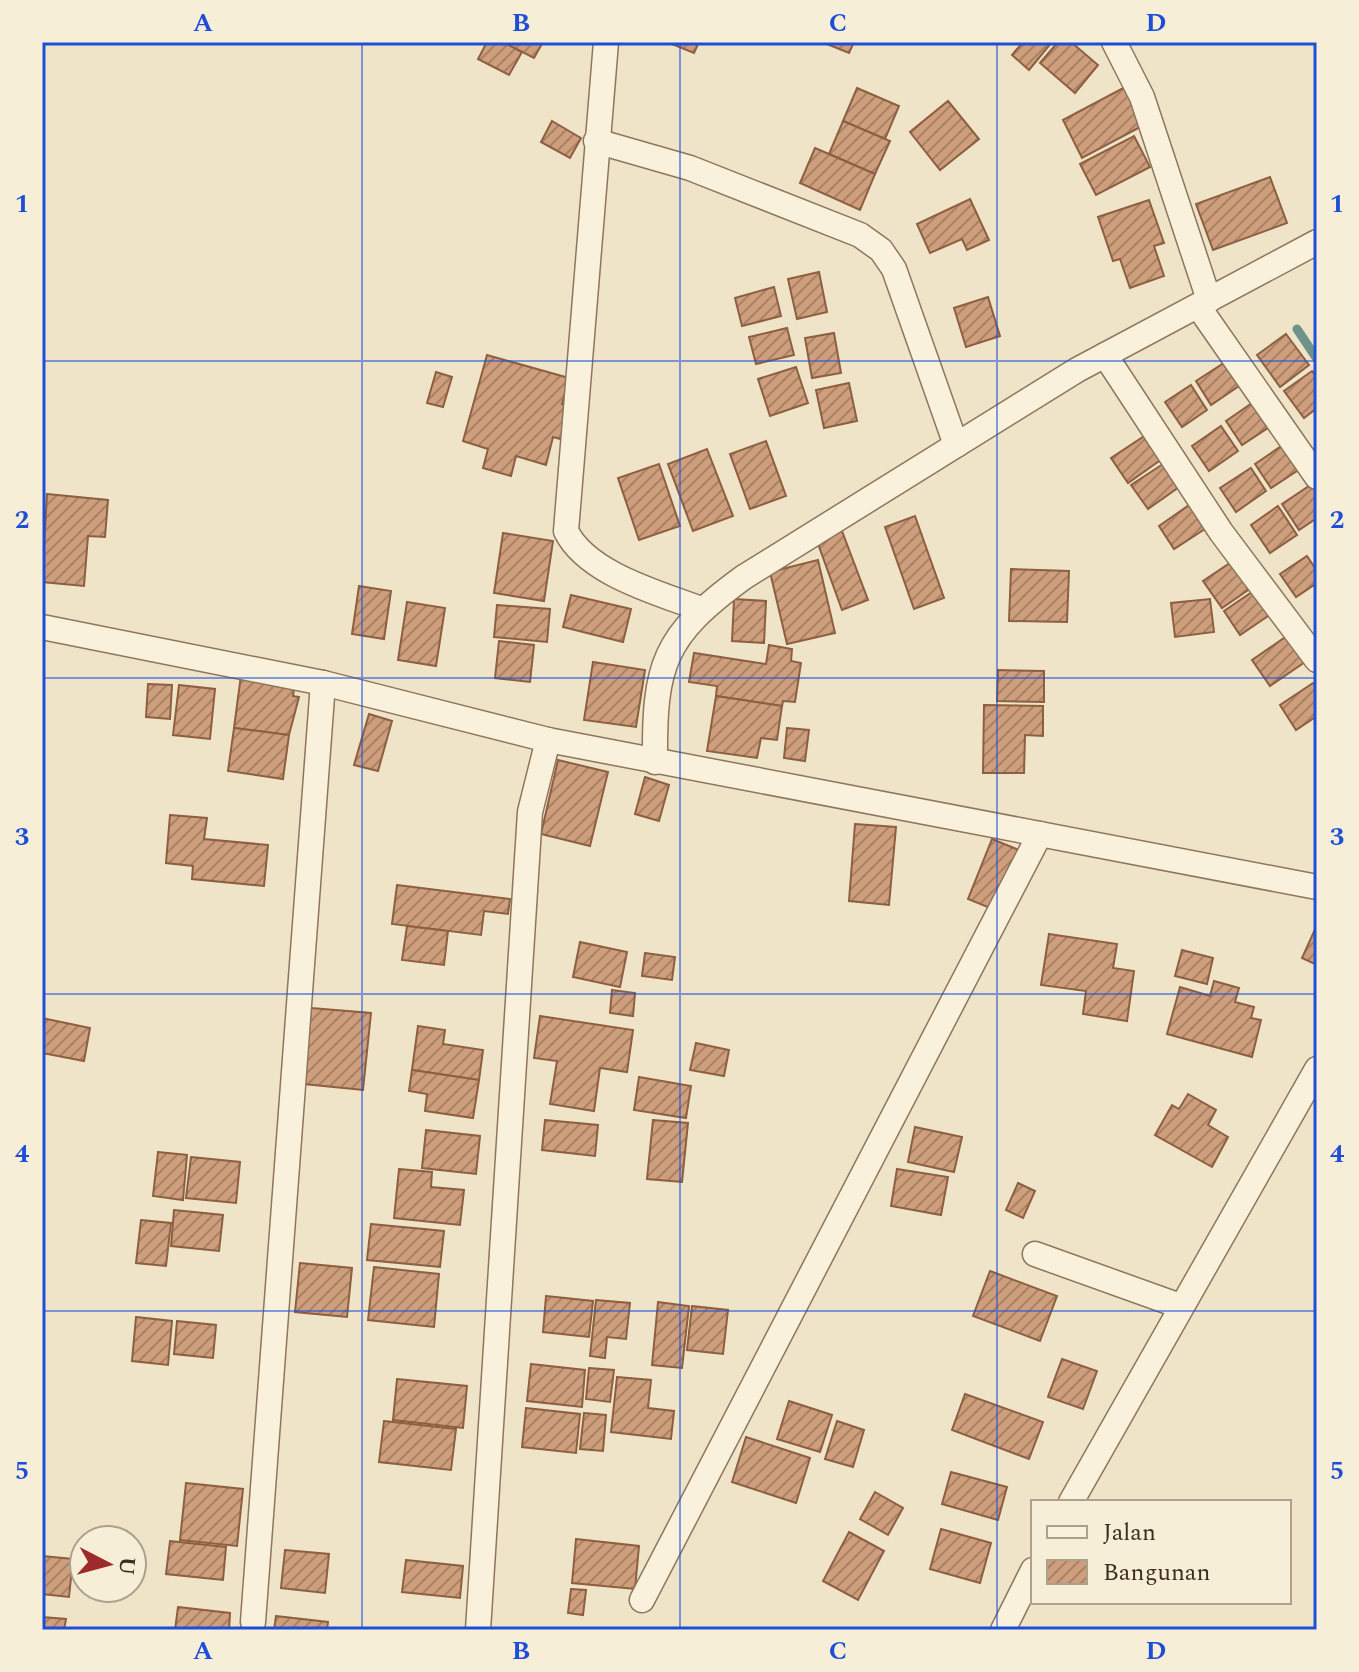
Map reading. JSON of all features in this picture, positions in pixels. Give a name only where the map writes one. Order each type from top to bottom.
[{"type":"street","points":[[606,42],[566,531],[571,542],[621,579],[701,609]]},
{"type":"street","points":[[1114,42],[1142,97],[1204,303],[1317,477]]},
{"type":"street","points":[[596,141],[690,168],[860,235],[881,250],[894,269],[956,445]]},
{"type":"street","points":[[655,762],[654,705],[660,673],[672,647],[701,609],[744,577],[1105,355],[1317,242]]},
{"type":"street","points":[[1105,355],[1221,532],[1317,660]]},
{"type":"street","points":[[42,627],[323,683],[548,740],[655,762],[1317,887]]},
{"type":"street","points":[[253,1622],[323,683]]},
{"type":"street","points":[[478,1630],[530,812],[548,740]]},
{"type":"street","points":[[642,1600],[1040,834]]},
{"type":"street","points":[[1072,1500],[1317,1069]]},
{"type":"street","points":[[1035,1254],[1180,1306]]},
{"type":"street","points":[[1003,1630],[1031,1574]]},
{"type":"building","points":[[487,42],[503,42],[522,52],[509,75],[478,59]]},
{"type":"building","points":[[503,42],[543,42],[534,58]]},
{"type":"building","points":[[667,42],[699,42],[694,53]]},
{"type":"building","points":[[822,42],[854,42],[849,53]]},
{"type":"building","points":[[1023,42],[1052,42],[1029,70],[1012,55]]},
{"type":"building","points":[[1058,42],[1071,42],[1098,65],[1075,93],[1040,63]]},
{"type":"building","points":[[1125,87],[1144,125],[1082,158],[1063,120]]},
{"type":"building","points":[[857,88],[899,106],[885,139],[843,121]]},
{"type":"building","points":[[948,101],[979,139],[940,170],[910,132]]},
{"type":"building","points":[[552,121],[581,138],[570,158],[541,142]]},
{"type":"building","points":[[843,121],[890,141],[875,174],[829,154]]},
{"type":"building","points":[[1134,136],[1150,167],[1096,195],[1080,164]]},
{"type":"building","points":[[815,148],[875,174],[860,210],[800,183]]},
{"type":"building","points":[[1270,177],[1287,223],[1213,250],[1196,204]]},
{"type":"building","points":[[970,199],[989,240],[967,250],[962,239],[930,253],[917,224]]},
{"type":"building","points":[[1149,200],[1164,243],[1154,246],[1164,276],[1130,288],[1120,259],[1113,261],[1098,217]]},
{"type":"building","points":[[819,272],[827,312],[797,319],[788,279]]},
{"type":"building","points":[[774,287],[781,316],[742,326],[735,298]]},
{"type":"building","points":[[988,297],[1000,336],[966,347],[954,308]]},
{"type":"building","points":[[787,328],[794,355],[756,364],[749,337]]},
{"type":"building","points":[[834,333],[841,373],[812,378],[805,338]]},
{"type":"building","points":[[1286,334],[1309,365],[1280,387],[1257,355]]},
{"type":"building","points":[[487,355],[569,378],[562,404],[573,407],[564,440],[553,437],[546,465],[516,456],[511,476],[483,468],[488,449],[463,441]]},
{"type":"building","points":[[1227,361],[1242,384],[1211,405],[1196,381]]},
{"type":"building","points":[[796,367],[808,403],[770,416],[758,379]]},
{"type":"building","points":[[1312,371],[1317,377],[1317,408],[1304,418],[1284,391]]},
{"type":"building","points":[[436,372],[452,377],[443,407],[427,403]]},
{"type":"building","points":[[849,383],[857,421],[824,428],[816,390]]},
{"type":"building","points":[[1191,385],[1207,410],[1182,427],[1165,402]]},
{"type":"building","points":[[1258,399],[1274,424],[1242,445],[1226,421]]},
{"type":"building","points":[[1221,426],[1238,451],[1209,471],[1192,446]]},
{"type":"building","points":[[1146,435],[1162,459],[1128,483],[1111,458]]},
{"type":"building","points":[[766,441],[786,496],[750,509],[730,454]]},
{"type":"building","points":[[1283,445],[1300,469],[1271,488],[1255,464]]},
{"type":"building","points":[[707,449],[733,516],[693,531],[668,464]]},
{"type":"building","points":[[1166,462],[1182,485],[1148,509],[1131,485]]},
{"type":"building","points":[[659,464],[680,526],[639,540],[618,478]]},
{"type":"building","points":[[1251,468],[1266,491],[1236,512],[1220,488]]},
{"type":"building","points":[[1312,484],[1317,492],[1317,518],[1299,530],[1282,504]]},
{"type":"building","points":[[47,494],[108,500],[105,537],[88,536],[84,586],[42,582]]},
{"type":"building","points":[[1192,503],[1208,527],[1174,549],[1159,526]]},
{"type":"building","points":[[1278,506],[1297,535],[1270,553],[1251,525]]},
{"type":"building","points":[[915,516],[944,598],[914,609],[885,527]]},
{"type":"building","points":[[842,531],[868,600],[842,610],[817,541]]},
{"type":"building","points":[[503,533],[553,541],[544,601],[494,593]]},
{"type":"building","points":[[1307,556],[1317,571],[1317,583],[1296,597],[1280,574]]},
{"type":"building","points":[[818,560],[835,633],[787,644],[770,572]]},
{"type":"building","points":[[1233,561],[1251,588],[1222,608],[1203,581]]},
{"type":"building","points":[[1011,569],[1069,571],[1067,622],[1009,621]]},
{"type":"building","points":[[359,586],[391,591],[384,639],[352,634]]},
{"type":"building","points":[[1255,590],[1271,614],[1240,635],[1224,611]]},
{"type":"building","points":[[571,595],[631,609],[623,642],[563,627]]},
{"type":"building","points":[[734,599],[766,601],[764,643],[732,641]]},
{"type":"building","points":[[1210,599],[1214,632],[1175,637],[1171,603]]},
{"type":"building","points":[[407,602],[445,608],[436,666],[398,660]]},
{"type":"building","points":[[497,605],[550,609],[547,642],[494,637]]},
{"type":"building","points":[[1287,636],[1305,662],[1270,686],[1252,660]]},
{"type":"building","points":[[499,641],[534,645],[530,682],[495,678]]},
{"type":"building","points":[[769,645],[792,649],[791,661],[801,663],[795,702],[783,701],[782,706],[716,696],[717,686],[689,682],[694,653],[766,664]]},
{"type":"building","points":[[593,662],[645,670],[636,727],[584,720]]},
{"type":"building","points":[[998,670],[1044,671],[1044,702],[997,701]]},
{"type":"building","points":[[241,675],[295,682],[293,696],[299,697],[289,735],[234,728]]},
{"type":"building","points":[[1313,683],[1317,688],[1317,716],[1296,730],[1280,705]]},
{"type":"building","points":[[148,684],[172,685],[170,719],[146,717]]},
{"type":"building","points":[[179,685],[215,689],[210,739],[173,735]]},
{"type":"building","points":[[716,696],[782,706],[777,740],[761,738],[757,758],[707,751]]},
{"type":"building","points":[[984,705],[1043,706],[1043,736],[1025,735],[1024,773],[983,773]]},
{"type":"building","points":[[369,714],[392,721],[378,771],[354,765]]},
{"type":"building","points":[[234,728],[289,735],[283,779],[228,771]]},
{"type":"building","points":[[787,728],[809,730],[805,761],[784,758]]},
{"type":"building","points":[[558,760],[608,772],[590,846],[541,834]]},
{"type":"building","points":[[645,777],[669,785],[659,821],[635,814]]},
{"type":"building","points":[[170,815],[207,818],[204,839],[268,845],[264,886],[192,879],[193,866],[166,863]]},
{"type":"building","points":[[855,824],[896,827],[889,905],[849,901]]},
{"type":"building","points":[[992,839],[1019,850],[995,910],[968,899]]},
{"type":"building","points":[[397,885],[510,899],[508,914],[484,911],[481,935],[392,924]]},
{"type":"building","points":[[1317,925],[1317,965],[1302,958]]},
{"type":"building","points":[[407,926],[448,931],[444,965],[402,960]]},
{"type":"building","points":[[1049,934],[1117,944],[1113,968],[1134,971],[1127,1021],[1083,1014],[1086,991],[1041,985]]},
{"type":"building","points":[[580,942],[627,952],[620,987],[573,977]]},
{"type":"building","points":[[1182,950],[1213,958],[1207,984],[1175,976]]},
{"type":"building","points":[[645,953],[675,957],[672,980],[642,976]]},
{"type":"building","points":[[1214,981],[1239,988],[1235,1002],[1254,1007],[1251,1018],[1261,1020],[1252,1057],[1167,1034],[1180,987],[1210,996]]},
{"type":"building","points":[[612,990],[635,993],[633,1016],[610,1013]]},
{"type":"building","points":[[311,1008],[371,1013],[363,1090],[304,1084]]},
{"type":"building","points":[[540,1016],[633,1030],[627,1072],[600,1068],[594,1111],[550,1104],[557,1061],[534,1058]]},
{"type":"building","points":[[42,1018],[90,1028],[84,1061],[42,1053]]},
{"type":"building","points":[[418,1026],[445,1030],[443,1044],[483,1050],[479,1080],[412,1070]]},
{"type":"building","points":[[696,1043],[729,1050],[724,1076],[690,1070]]},
{"type":"building","points":[[412,1070],[479,1080],[473,1118],[425,1111],[427,1094],[409,1091]]},
{"type":"building","points":[[639,1077],[691,1086],[686,1118],[634,1110]]},
{"type":"building","points":[[1188,1094],[1216,1110],[1208,1125],[1228,1137],[1212,1167],[1155,1135],[1172,1105],[1179,1109]]},
{"type":"building","points":[[545,1120],[598,1125],[595,1156],[542,1150]]},
{"type":"building","points":[[653,1120],[688,1123],[682,1182],[647,1179]]},
{"type":"building","points":[[915,1127],[962,1137],[954,1172],[908,1162]]},
{"type":"building","points":[[426,1130],[480,1136],[476,1174],[422,1168]]},
{"type":"building","points":[[158,1152],[187,1155],[183,1200],[153,1196]]},
{"type":"building","points":[[191,1157],[240,1162],[236,1203],[186,1198]]},
{"type":"building","points":[[399,1169],[432,1172],[431,1187],[464,1190],[460,1225],[394,1218]]},
{"type":"building","points":[[897,1169],[948,1177],[941,1215],[891,1206]]},
{"type":"building","points":[[1018,1183],[1035,1191],[1023,1218],[1006,1210]]},
{"type":"building","points":[[174,1210],[223,1215],[219,1251],[171,1246]]},
{"type":"building","points":[[141,1220],[171,1223],[166,1266],[136,1263]]},
{"type":"building","points":[[371,1224],[444,1231],[440,1267],[367,1260]]},
{"type":"building","points":[[300,1263],[352,1268],[347,1317],[295,1312]]},
{"type":"building","points":[[374,1267],[439,1274],[434,1327],[368,1320]]},
{"type":"building","points":[[990,1271],[1057,1296],[1040,1341],[973,1316]]},
{"type":"building","points":[[546,1296],[593,1301],[589,1337],[543,1332]]},
{"type":"building","points":[[596,1300],[630,1303],[626,1339],[607,1337],[605,1358],[590,1356]]},
{"type":"building","points":[[658,1302],[689,1306],[682,1368],[652,1365]]},
{"type":"building","points":[[692,1306],[728,1310],[723,1354],[687,1350]]},
{"type":"building","points":[[136,1317],[172,1321],[168,1365],[132,1361]]},
{"type":"building","points":[[177,1321],[216,1325],[213,1358],[174,1354]]},
{"type":"building","points":[[1062,1359],[1097,1371],[1083,1409],[1048,1397]]},
{"type":"building","points":[[531,1364],[585,1370],[582,1407],[527,1401]]},
{"type":"building","points":[[589,1368],[614,1370],[610,1402],[586,1399]]},
{"type":"building","points":[[617,1377],[651,1380],[648,1408],[674,1411],[671,1439],[611,1432]]},
{"type":"building","points":[[397,1379],[467,1386],[463,1428],[393,1420]]},
{"type":"building","points":[[965,1394],[1043,1422],[1029,1459],[952,1430]]},
{"type":"building","points":[[789,1401],[832,1415],[820,1452],[777,1439]]},
{"type":"building","points":[[526,1408],[580,1414],[576,1453],[522,1447]]},
{"type":"building","points":[[584,1413],[606,1415],[603,1451],[580,1449]]},
{"type":"building","points":[[384,1421],[456,1429],[451,1470],[379,1462]]},
{"type":"building","points":[[837,1421],[864,1430],[853,1467],[825,1459]]},
{"type":"building","points":[[746,1437],[810,1458],[796,1503],[732,1482]]},
{"type":"building","points":[[951,1472],[1007,1487],[998,1520],[942,1504]]},
{"type":"building","points":[[186,1483],[243,1489],[237,1546],[180,1540]]},
{"type":"building","points":[[875,1492],[903,1508],[888,1535],[860,1519]]},
{"type":"building","points":[[941,1529],[991,1543],[980,1583],[930,1569]]},
{"type":"building","points":[[849,1532],[884,1551],[858,1600],[823,1581]]},
{"type":"building","points":[[576,1539],[639,1546],[635,1589],[572,1583]]},
{"type":"building","points":[[170,1541],[226,1547],[223,1580],[166,1574]]},
{"type":"building","points":[[285,1550],[329,1554],[325,1593],[281,1588]]},
{"type":"building","points":[[42,1556],[68,1559],[68,1597],[42,1594]]},
{"type":"building","points":[[406,1560],[463,1566],[460,1598],[402,1592]]},
{"type":"building","points":[[571,1589],[586,1590],[583,1615],[568,1613]]},
{"type":"building","points":[[178,1607],[230,1613],[229,1630],[175,1630]]},
{"type":"building","points":[[276,1616],[328,1622],[327,1630],[274,1630]]},
{"type":"building","points":[[42,1617],[66,1619],[64,1630],[42,1630]]},
{"type":"waterway","points":[[1297,329],[1317,359]]}]
